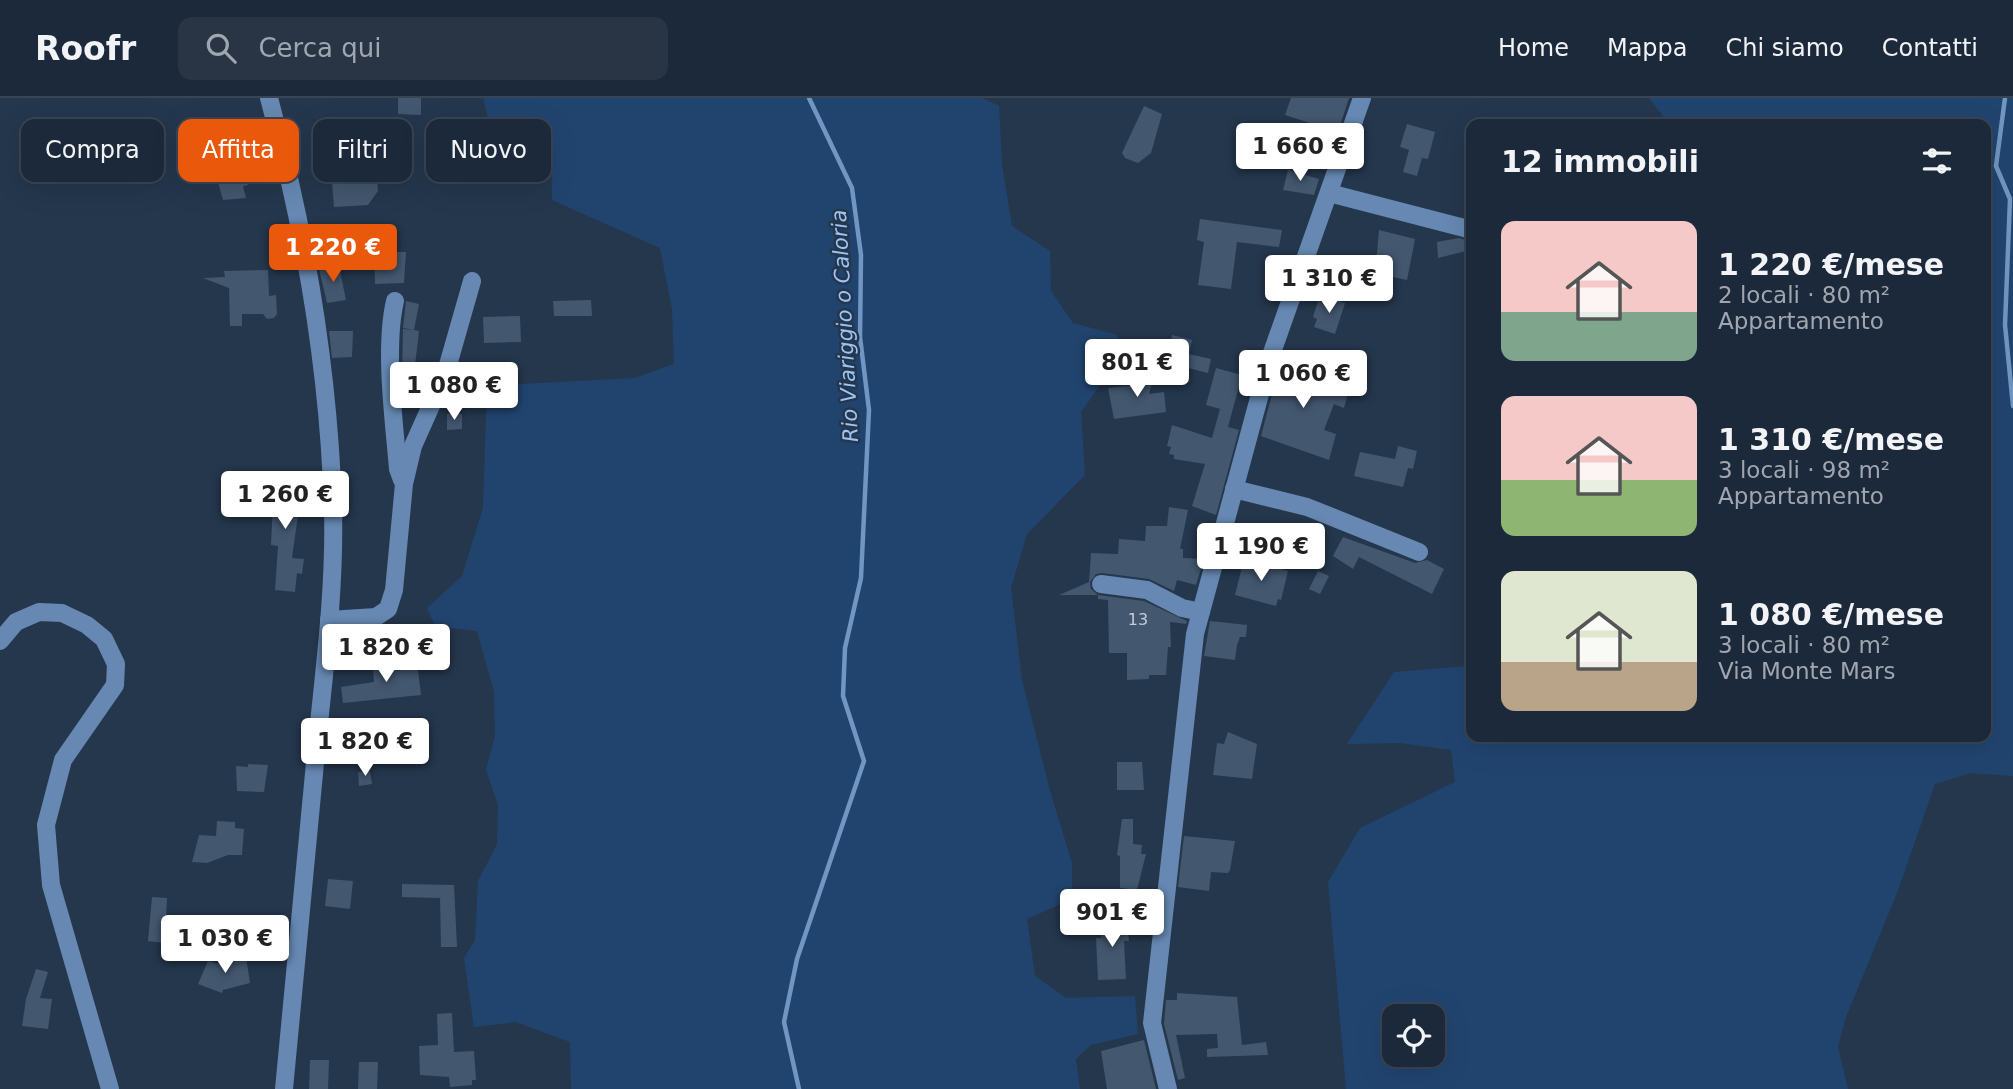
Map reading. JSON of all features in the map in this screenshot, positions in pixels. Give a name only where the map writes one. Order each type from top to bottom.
[{"type":"street","points":[[269,98],[286,159],[305,260],[324,390],[333,508],[329,620],[284,1089]]},
{"type":"street","points":[[1168,1089],[1152,1023],[1154,984],[1168,888],[1195,634],[1269,361],[1362,98]]},
{"type":"street","points":[[1329,193],[1466,228]]},
{"type":"street","points":[[329,620],[376,617],[388,609],[394,590],[404,484],[413,446],[446,372],[472,281]]},
{"type":"street","points":[[395,301],[391,315],[392,390],[398,469],[404,484]]},
{"type":"street","points":[[1234,489],[1307,508],[1419,552]]},
{"type":"street","points":[[1101,584],[1147,590],[1182,608],[1201,612]]},
{"type":"street","points":[[0,641],[16,622],[39,612],[62,613],[87,625],[104,639],[116,664],[115,685],[63,760],[46,825],[51,885],[110,1089]]},
{"type":"shaded area","points":[[483,98],[982,98],[999,106],[1002,165],[1012,226],[1050,251],[1051,291],[1073,323],[1118,335],[1104,380],[1081,412],[1085,475],[1027,534],[1011,588],[1022,680],[1050,791],[1072,863],[1072,899],[1027,919],[1035,976],[1066,998],[1135,996],[1138,1034],[1091,1045],[1076,1059],[1080,1089],[571,1089],[570,1042],[516,1022],[474,1027],[464,958],[475,940],[478,881],[497,844],[498,805],[486,770],[495,736],[494,692],[477,631],[435,626],[427,608],[462,576],[483,508],[487,386],[635,378],[674,364],[672,309],[660,248],[552,200],[551,119],[488,118]]},
{"type":"shaded area","points":[[1649,98],[2013,98],[2013,776],[1970,773],[1935,784],[1897,893],[1846,1017],[1838,1047],[1848,1089],[1346,1089],[1328,882],[1360,828],[1455,782],[1451,750],[1400,743],[1347,744],[1394,672],[1466,666],[1466,742],[1991,742],[1991,119],[1665,119]]},
{"type":"building","points":[[398,98],[421,98],[421,115],[398,114]]},
{"type":"building","points":[[1291,98],[1349,98],[1333,147],[1315,141],[1319,126],[1285,115]]},
{"type":"building","points":[[1144,106],[1162,114],[1151,153],[1138,163],[1125,158],[1122,153]]},
{"type":"building","points":[[1407,124],[1435,132],[1428,159],[1422,158],[1417,176],[1403,172],[1409,150],[1400,147]]},
{"type":"building","points":[[1288,170],[1319,179],[1314,195],[1283,190]]},
{"type":"building","points":[[218,182],[247,182],[248,185],[243,186],[246,198],[223,200]]},
{"type":"building","points":[[332,182],[377,182],[378,191],[368,205],[334,207]]},
{"type":"building","points":[[1200,219],[1282,230],[1279,247],[1237,242],[1231,289],[1198,285],[1204,242],[1197,240]]},
{"type":"building","points":[[1379,230],[1415,239],[1407,280],[1388,276],[1390,268],[1376,265]]},
{"type":"building","points":[[1459,238],[1466,240],[1466,251],[1438,258],[1437,242]]},
{"type":"building","points":[[374,252],[406,252],[404,283],[375,284]]},
{"type":"building","points":[[339,266],[346,300],[327,303],[319,269]]},
{"type":"building","points":[[268,270],[269,296],[276,295],[277,314],[274,318],[267,319],[263,314],[242,314],[242,326],[230,326],[229,288],[203,278],[225,277],[224,271]]},
{"type":"building","points":[[1328,297],[1345,303],[1335,334],[1314,327],[1317,319],[1313,317],[1318,301],[1326,303]]},
{"type":"building","points":[[591,300],[592,316],[554,316],[553,301]]},
{"type":"building","points":[[406,301],[419,304],[414,330],[403,328]]},
{"type":"building","points":[[520,316],[521,342],[484,343],[483,317]]},
{"type":"building","points":[[403,329],[419,331],[415,365],[436,367],[430,380],[402,376]]},
{"type":"building","points":[[329,331],[353,331],[352,357],[332,358]]},
{"type":"building","points":[[1172,335],[1192,340],[1189,354],[1211,359],[1208,373],[1153,359],[1157,347],[1169,349]]},
{"type":"building","points":[[1281,360],[1350,386],[1344,408],[1334,404],[1324,430],[1336,434],[1329,460],[1261,436]]},
{"type":"building","points":[[1216,368],[1242,375],[1228,427],[1239,430],[1216,515],[1192,506],[1205,464],[1174,459],[1174,455],[1169,454],[1171,447],[1167,446],[1172,425],[1212,438],[1220,409],[1206,405]]},
{"type":"building","points":[[1143,370],[1155,373],[1149,394],[1164,392],[1166,412],[1114,419],[1108,388],[1139,385]]},
{"type":"building","points":[[447,414],[462,414],[462,429],[447,430]]},
{"type":"building","points":[[1398,446],[1417,451],[1413,469],[1408,468],[1403,487],[1354,476],[1360,452],[1395,459]]},
{"type":"building","points":[[268,476],[297,479],[294,514],[298,515],[292,558],[304,559],[302,574],[297,573],[295,592],[275,590],[278,546],[271,545],[273,501],[270,500],[270,493],[266,492]]},
{"type":"building","points":[[1169,507],[1188,510],[1180,549],[1183,549],[1183,558],[1204,559],[1196,585],[1177,580],[1174,591],[1149,579],[1102,573],[1096,574],[1090,582],[1091,589],[1098,595],[1059,595],[1089,582],[1091,553],[1118,554],[1119,539],[1145,541],[1146,526],[1167,526]]},
{"type":"building","points":[[1343,537],[1415,563],[1427,560],[1444,569],[1432,594],[1359,557],[1353,569],[1333,556]]},
{"type":"building","points":[[1248,560],[1288,571],[1281,600],[1278,599],[1276,606],[1235,595],[1243,563],[1247,564]]},
{"type":"building","points":[[1318,571],[1329,576],[1320,594],[1309,589]]},
{"type":"building","points":[[1098,595],[1144,601],[1187,621],[1186,624],[1170,622],[1171,647],[1168,647],[1166,675],[1149,675],[1149,679],[1127,680],[1127,653],[1109,653],[1108,600],[1098,599]]},
{"type":"building","points":[[1210,621],[1247,625],[1246,637],[1240,637],[1237,645],[1235,660],[1204,656]]},
{"type":"building","points":[[417,662],[421,695],[343,703],[341,687],[374,682],[373,667]]},
{"type":"building","points":[[1228,732],[1257,744],[1252,779],[1213,775],[1217,743],[1224,744]]},
{"type":"building","points":[[1117,762],[1142,762],[1144,790],[1117,790]]},
{"type":"building","points":[[248,764],[268,765],[264,792],[237,791],[236,766],[248,767]]},
{"type":"building","points":[[370,771],[372,784],[359,786],[358,772]]},
{"type":"building","points":[[1122,819],[1133,819],[1133,844],[1142,845],[1141,854],[1146,854],[1137,890],[1120,888],[1120,856],[1117,855]]},
{"type":"building","points":[[217,821],[235,822],[235,828],[244,829],[242,855],[228,855],[207,863],[192,862],[199,835],[216,836]]},
{"type":"building","points":[[1184,836],[1235,841],[1230,870],[1228,873],[1211,872],[1209,891],[1178,887]]},
{"type":"building","points":[[328,879],[353,881],[350,909],[325,906]]},
{"type":"building","points":[[402,884],[454,885],[457,947],[441,947],[440,898],[402,897]]},
{"type":"building","points":[[152,897],[167,898],[165,943],[148,941]]},
{"type":"building","points":[[1127,918],[1129,941],[1124,941],[1126,979],[1098,980],[1096,938],[1101,938],[1100,919]]},
{"type":"building","points":[[246,957],[250,983],[223,990],[222,993],[198,984],[208,961],[219,964]]},
{"type":"building","points":[[36,969],[48,972],[40,998],[52,999],[48,1029],[22,1026],[26,999]]},
{"type":"building","points":[[1177,993],[1237,997],[1242,1045],[1266,1042],[1268,1055],[1207,1057],[1207,1049],[1218,1048],[1217,1034],[1176,1035],[1185,1078],[1178,1080],[1164,1024],[1166,1000],[1177,1000]]},
{"type":"building","points":[[452,1013],[454,1052],[474,1051],[476,1080],[472,1080],[472,1085],[450,1087],[449,1077],[420,1075],[419,1046],[438,1045],[437,1014]]},
{"type":"building","points":[[1144,1040],[1156,1089],[1107,1089],[1101,1051]]},
{"type":"building","points":[[310,1060],[329,1060],[328,1089],[309,1089]]},
{"type":"building","points":[[359,1062],[378,1062],[377,1089],[358,1089]]},
{"type":"waterway","name":"Rio Viariggio o Caloria","points":[[799,1089],[784,1022],[797,959],[864,761],[843,696],[845,648],[861,578],[869,410],[860,337],[861,255],[852,188],[809,98]]},
{"type":"waterway","points":[[2005,98],[1996,166],[2010,199],[2005,325],[2013,406]]}]
